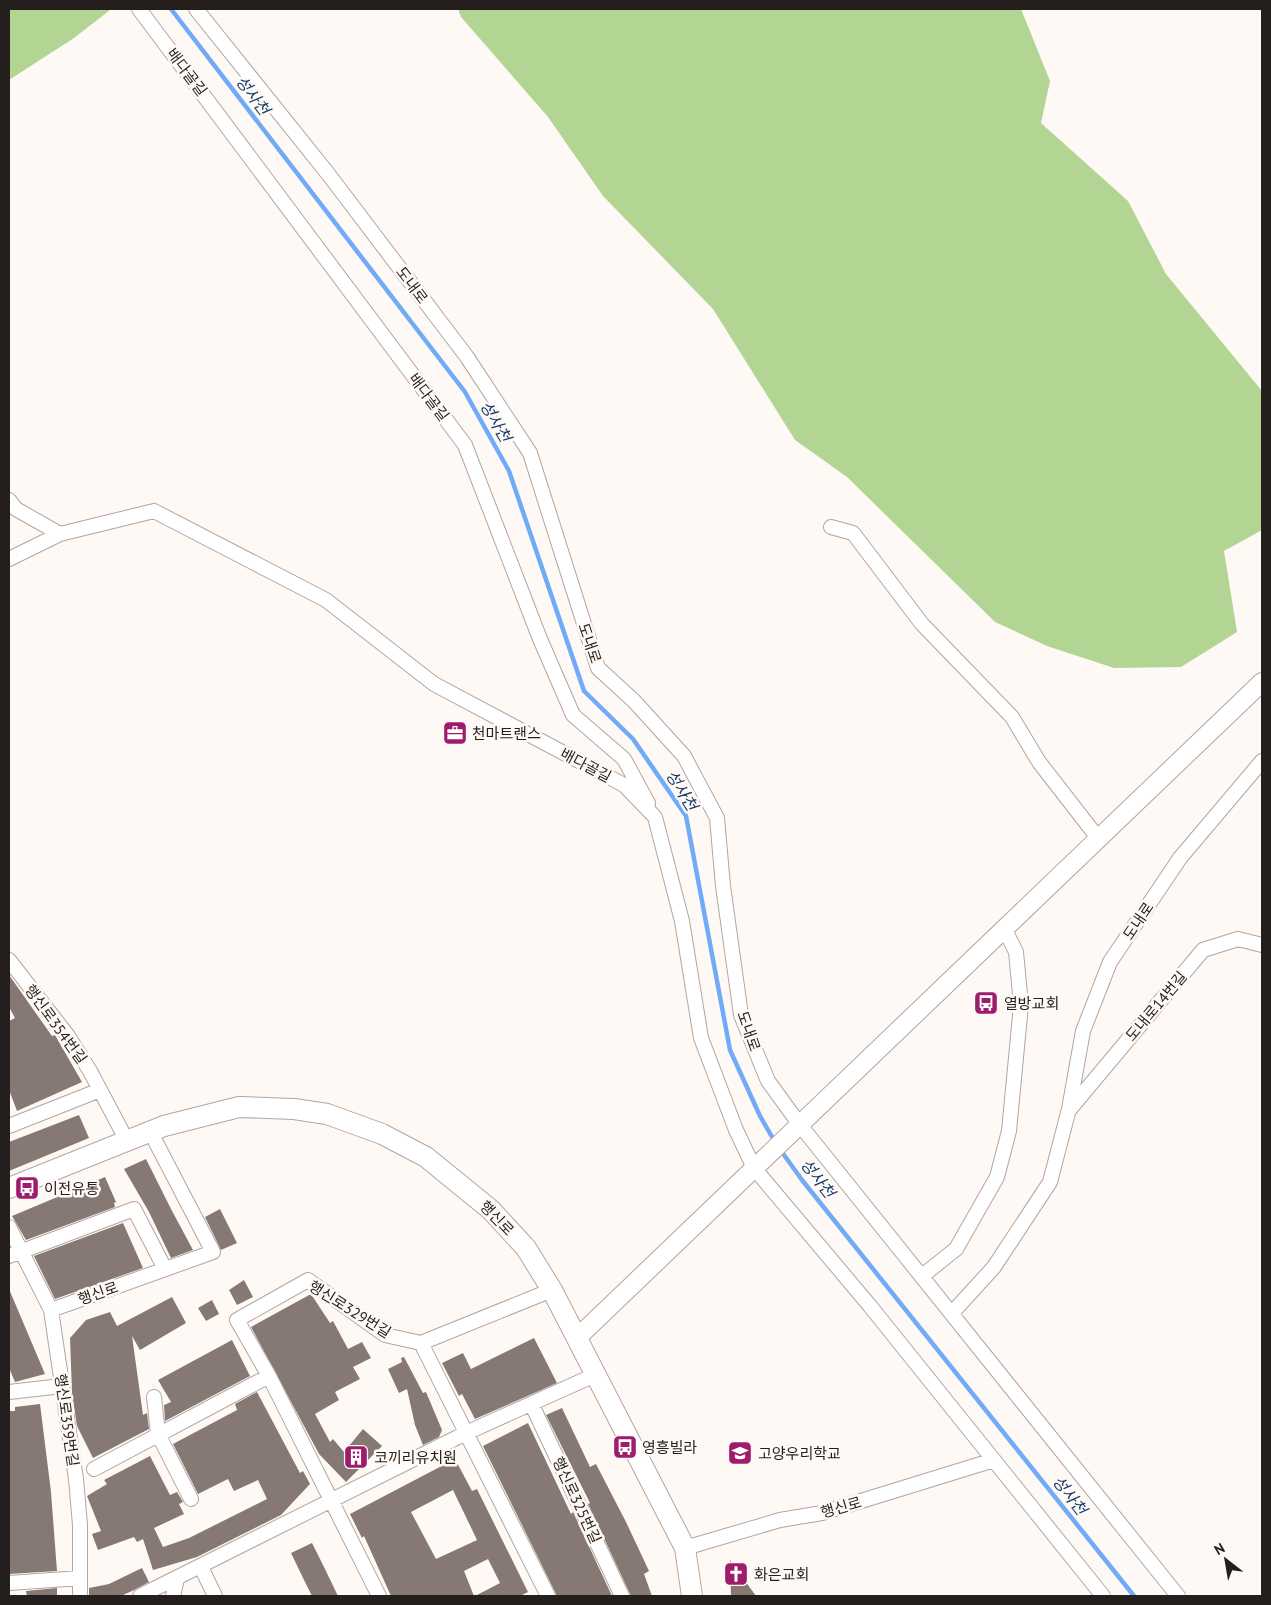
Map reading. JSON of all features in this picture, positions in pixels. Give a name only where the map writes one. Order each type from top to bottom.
[{"type":"main road","name":"행신로","points":[[9,1188],[150,1131],[238,1108],[294,1108],[328,1114],[382,1134],[426,1157],[492,1210],[526,1248],[552,1290],[597,1374],[685,1548],[692,1596]]},
{"type":"street","name":"배다골길","points":[[139,9],[465,445],[540,639],[573,715],[624,759],[655,817],[682,921],[701,1038],[736,1130],[758,1165],[1103,1596]]},
{"type":"street","name":"도내로","points":[[196,9],[329,175],[467,357],[530,453],[598,668],[634,701],[684,756],[717,818],[723,886],[741,1015],[768,1081],[796,1128],[922,1276],[1178,1596]]},
{"type":"street","points":[[9,500],[16,509],[60,534]]},
{"type":"street","name":"배다골길","points":[[9,558],[60,534],[154,511],[326,600],[434,684],[624,785],[655,817]]},
{"type":"street","points":[[830,527],[853,533],[922,624],[1012,717],[1039,762],[1098,838]]},
{"type":"street","points":[[578,1338],[1262,682]]},
{"type":"street","name":"도내로","points":[[952,1313],[994,1267],[1050,1182],[1069,1109],[1083,1031],[1110,962],[1180,858],[1262,762]]},
{"type":"street","points":[[922,1276],[956,1249],[997,1177],[1009,1130],[1022,1005],[1016,952],[1004,928]]},
{"type":"street","name":"도내로14번길","points":[[1069,1109],[1203,950],[1238,939],[1262,945]]},
{"type":"street","name":"행신로354번길","points":[[9,960],[68,1036],[127,1141]]},
{"type":"street","points":[[10,1121],[100,1090]]},
{"type":"street","name":"행신로","points":[[51,1310],[213,1252],[150,1131]]},
{"type":"street","points":[[15,1254],[134,1209],[165,1269]]},
{"type":"street","name":"행신로359번길","points":[[9,1227],[15,1254],[51,1310],[76,1479],[80,1524],[80,1596]]},
{"type":"street","name":"행신로329번길","points":[[268,1376],[237,1320],[308,1280],[385,1335],[421,1343]]},
{"type":"street","points":[[548,1596],[421,1343],[552,1290]]},
{"type":"street","points":[[140,1596],[333,1502],[466,1433],[532,1405],[597,1374]]},
{"type":"street","points":[[268,1376],[379,1596]]},
{"type":"street","name":"행신로359번길","points":[[94,1469],[268,1376]]},
{"type":"street","points":[[9,1392],[62,1386]]},
{"type":"street","points":[[154,1397],[158,1434],[191,1499]]},
{"type":"street","name":"행신로325번길","points":[[532,1405],[622,1596]]},
{"type":"street","name":"행신로","points":[[685,1548],[780,1520],[822,1513],[994,1460]]},
{"type":"street","points":[[201,1567],[215,1596]]},
{"type":"street","points":[[9,1583],[80,1578]]},
{"type":"street","points":[[173,1596],[176,1579]]},
{"type":"green space","points":[[9,9],[110,10],[74,38],[9,80]]},
{"type":"green space","points":[[458,9],[1021,9],[1050,81],[1041,123],[1128,201],[1166,274],[1262,391],[1262,530],[1224,551],[1237,632],[1181,667],[1114,668],[1047,646],[995,622],[847,477],[795,440],[713,309],[603,196],[548,117],[461,17]]},
{"type":"building","points":[[9,975],[52,1036],[55,1035],[82,1082],[17,1111],[9,1090],[9,1021],[15,1018],[9,1007]]},
{"type":"building","points":[[79,1115],[89,1138],[9,1171],[9,1142]]},
{"type":"building","points":[[146,1159],[193,1250],[171,1258],[149,1212],[124,1169]]},
{"type":"building","points":[[105,1177],[116,1202],[114,1203],[115,1207],[26,1240],[12,1216]]},
{"type":"building","points":[[220,1209],[237,1243],[221,1250],[205,1217]]},
{"type":"building","points":[[123,1223],[143,1268],[55,1299],[34,1256]]},
{"type":"building","points":[[244,1280],[253,1297],[237,1305],[229,1290]]},
{"type":"building","points":[[9,1289],[45,1374],[15,1382],[9,1368]]},
{"type":"building","points":[[311,1294],[330,1323],[333,1321],[348,1349],[362,1342],[371,1358],[353,1367],[360,1379],[335,1392],[339,1400],[315,1414],[330,1442],[333,1439],[344,1452],[363,1429],[382,1446],[346,1482],[319,1454],[251,1327]]},
{"type":"building","points":[[172,1297],[186,1323],[140,1350],[132,1336],[143,1415],[147,1413],[149,1429],[93,1458],[77,1426],[72,1393],[70,1338],[86,1320],[110,1312],[117,1326]]},
{"type":"building","points":[[212,1300],[219,1314],[206,1321],[198,1308]]},
{"type":"building","points":[[534,1338],[557,1383],[475,1419],[462,1394],[459,1396],[442,1363],[463,1353],[471,1369]]},
{"type":"building","points":[[232,1340],[250,1376],[165,1421],[164,1405],[171,1402],[158,1380]]},
{"type":"building","points":[[404,1357],[423,1393],[426,1392],[442,1430],[439,1437],[423,1445],[415,1425],[407,1389],[399,1393],[388,1369],[402,1362],[401,1358]]},
{"type":"building","points":[[257,1392],[300,1473],[303,1471],[310,1484],[281,1515],[197,1557],[153,1570],[143,1539],[137,1542],[134,1537],[98,1550],[92,1534],[101,1531],[87,1496],[107,1484],[104,1480],[150,1456],[170,1495],[177,1492],[183,1502],[179,1504],[184,1514],[154,1528],[163,1547],[189,1538],[267,1499],[258,1480],[234,1491],[228,1479],[198,1494],[173,1444],[237,1410],[235,1404]]},
{"type":"building","points":[[40,1404],[51,1492],[57,1571],[9,1574],[9,1411],[15,1411],[15,1407]]},
{"type":"building","points":[[562,1408],[590,1467],[596,1464],[626,1522],[649,1571],[644,1574],[652,1596],[631,1596],[588,1504],[590,1503],[546,1415]]},
{"type":"building","points":[[528,1423],[571,1514],[573,1512],[612,1596],[557,1596],[483,1446]]},
{"type":"building","points":[[455,1459],[472,1491],[477,1489],[528,1592],[520,1596],[475,1596],[500,1583],[488,1559],[464,1571],[474,1596],[391,1596],[364,1536],[362,1538],[350,1514]],"holes":[[[453,1490],[477,1540],[436,1559],[411,1512]]]},
{"type":"building","points":[[312,1543],[338,1596],[312,1596],[304,1580],[291,1553]]},
{"type":"building","name":"화은교회","points":[[730,1560],[756,1596],[731,1596]]},
{"type":"building","points":[[142,1568],[149,1582],[134,1590],[121,1596],[89,1596],[89,1588],[109,1584]]},
{"type":"building","points":[[57,1588],[57,1596],[27,1596],[26,1591]]},
{"type":"waterway","name":"성사천","points":[[171,9],[465,392],[509,471],[584,691],[633,739],[686,816],[730,1050],[760,1116],[775,1142]]},
{"type":"waterway","name":"성사천","points":[[779,1148],[802,1180],[1134,1596]]},
{"type":"place","name":"천마트랜스","points":[[455,733]]},
{"type":"place","name":"열방교회","points":[[986,1003]]},
{"type":"place","name":"이전유통","points":[[27,1188]]},
{"type":"place","name":"영흥빌라","points":[[625,1447]]},
{"type":"place","name":"고양우리학교","points":[[740,1453]]},
{"type":"place","name":"코끼리유치원","points":[[356,1457]]},
{"type":"place","name":"화은교회","points":[[736,1574]]}]
